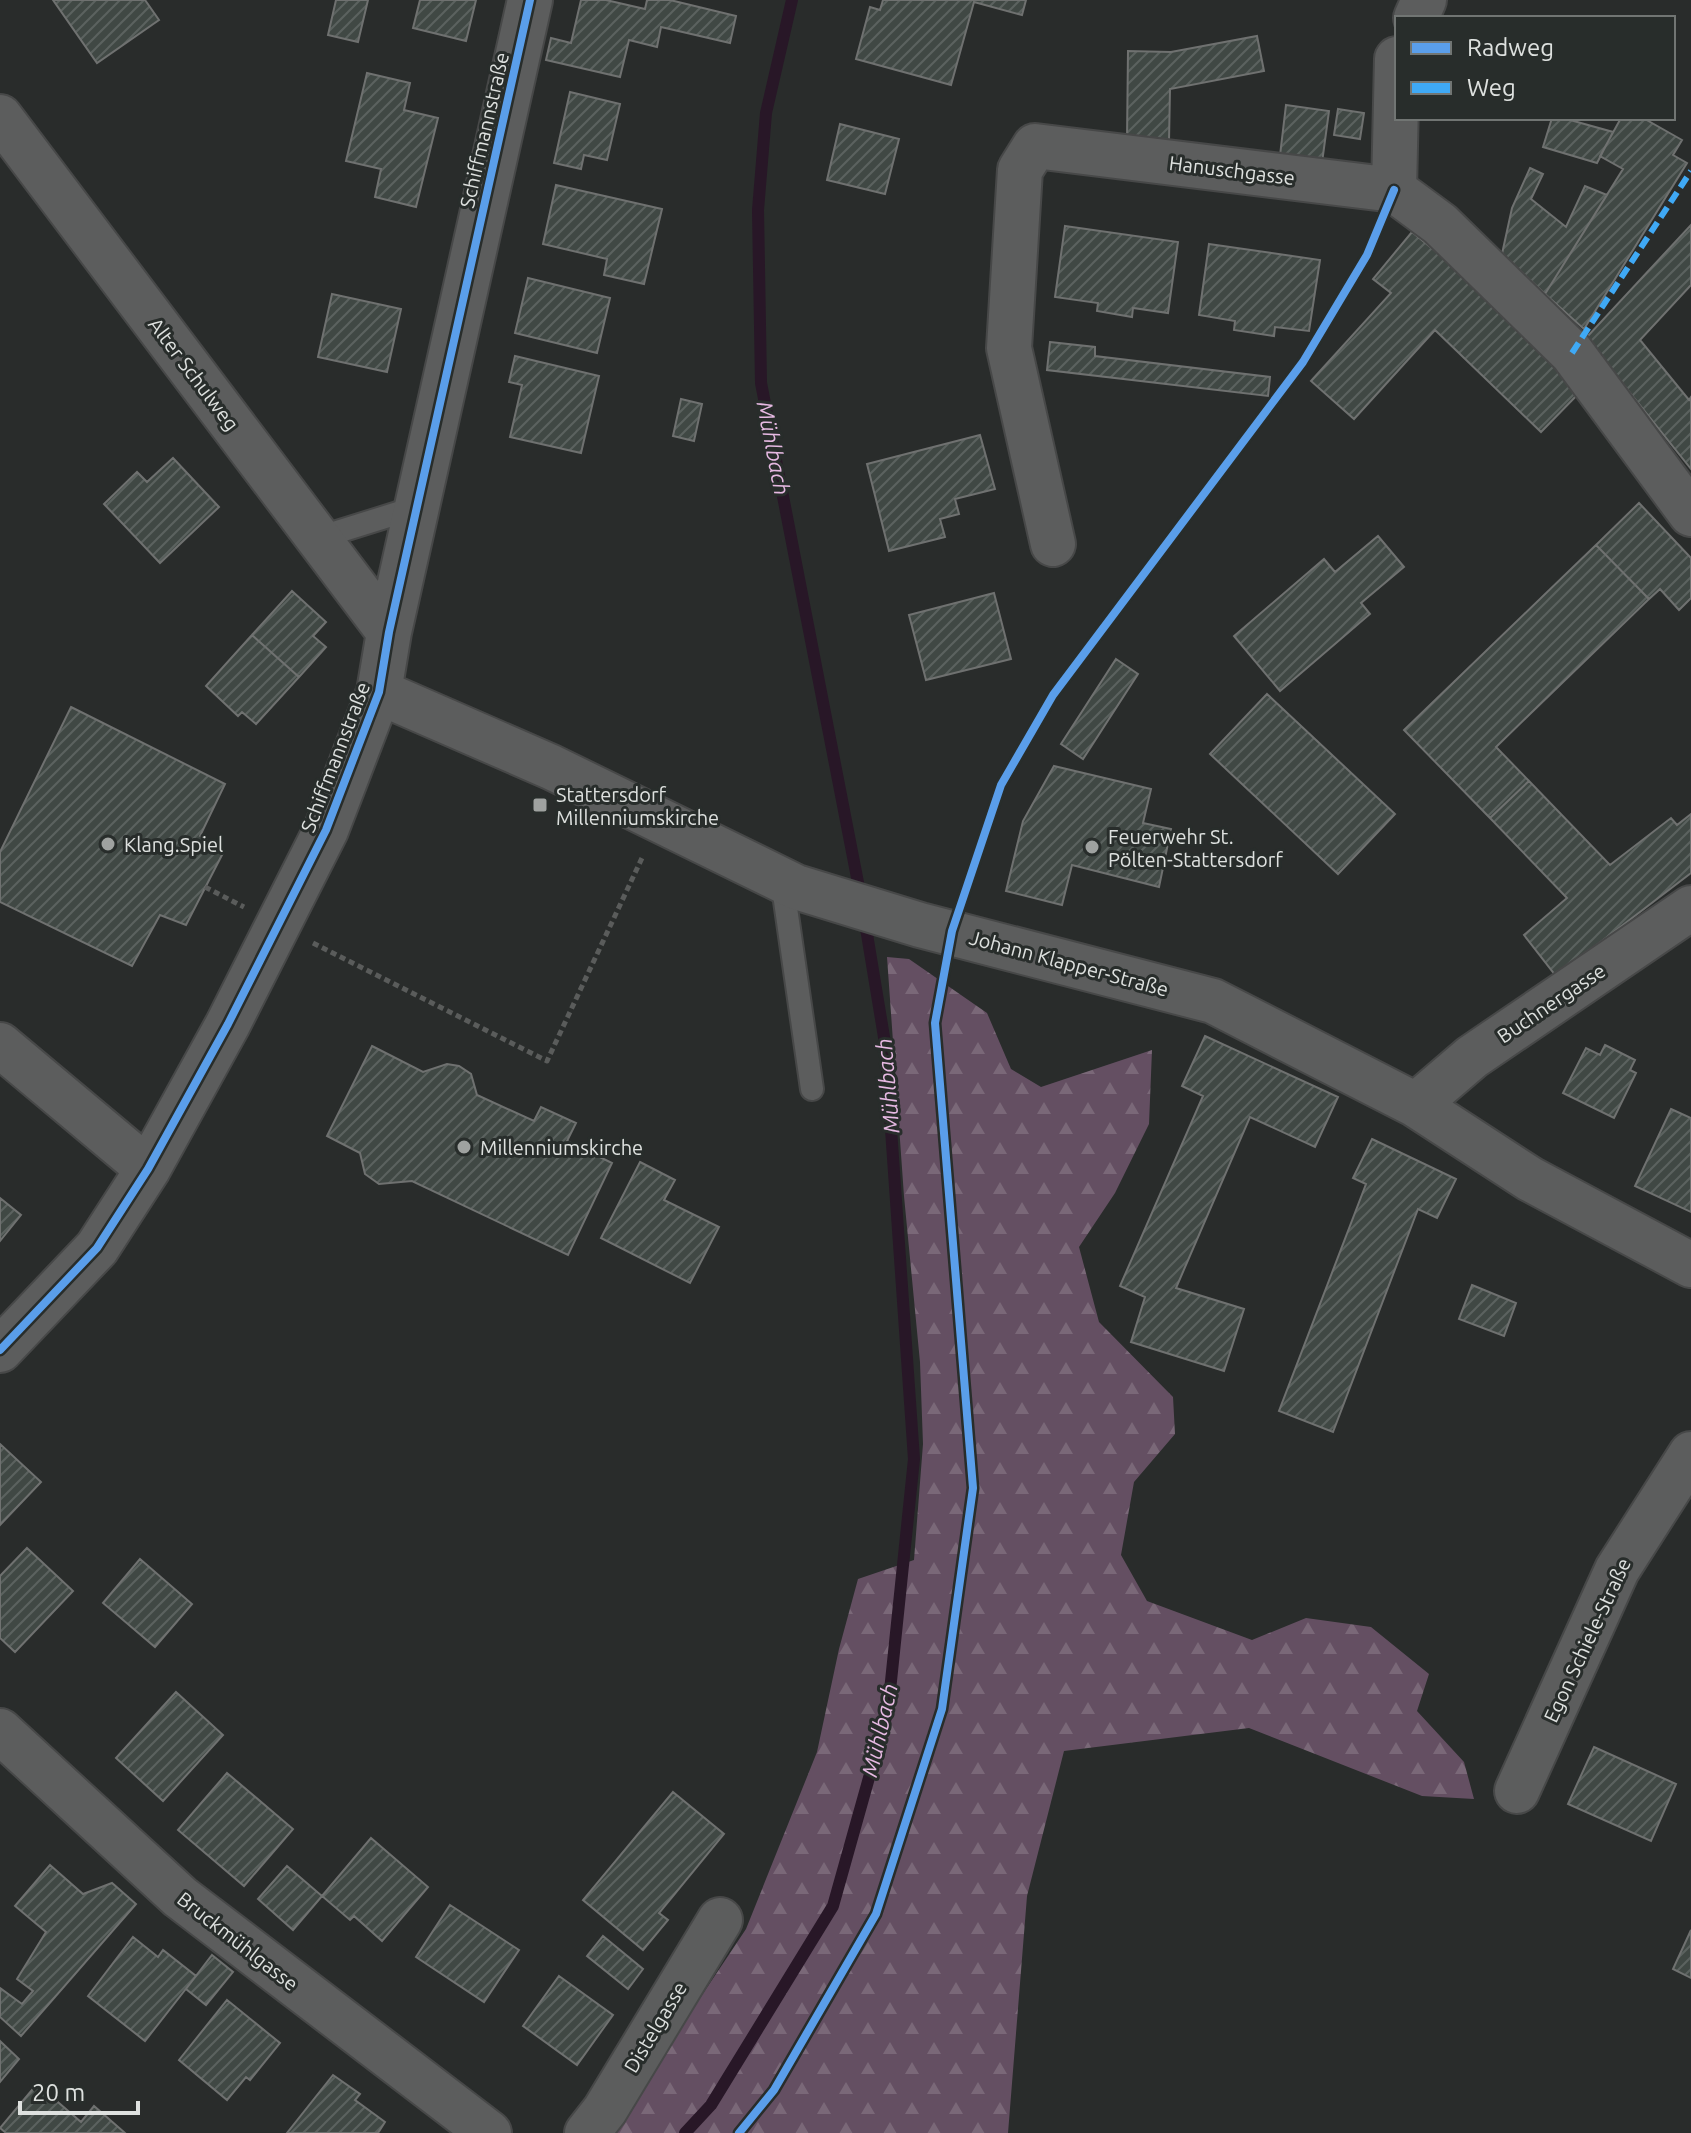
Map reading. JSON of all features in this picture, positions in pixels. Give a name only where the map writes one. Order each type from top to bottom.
[{"type":"street","name":"Schiffmannstraße","points":[[0,1350],[97,1248],[148,1169],[228,1024],[326,830],[379,692],[389,632],[530,0]]},
{"type":"street","name":"Alter Schulweg","points":[[0,117],[389,632]]},
{"type":"street","points":[[1394,190],[1396,120]]},
{"type":"street","name":"Hanuschgasse","points":[[1053,544],[1009,348],[1020,170],[1035,146],[1394,190],[1440,224],[1572,353],[1691,514]]},
{"type":"street","name":"Johann Klapper-Straße","points":[[379,692],[551,767],[789,884],[920,925],[1213,1001],[1416,1105],[1530,1179],[1691,1265]]},
{"type":"street","name":"Buchnergasse","points":[[1416,1105],[1472,1057],[1691,908]]},
{"type":"street","points":[[0,1045],[148,1169]]},
{"type":"street","name":"Egon Schiele-Straße","points":[[1517,1791],[1617,1570],[1691,1454]]},
{"type":"street","name":"Bruckmühlgasse","points":[[0,1731],[180,1897],[489,2133]]},
{"type":"street","name":"Distelgasse","points":[[587,2133],[605,2110],[720,1920]]},
{"type":"lane","points":[[318,538],[417,507]]},
{"type":"lane","points":[[789,884],[812,1089]]},
{"type":"path","points":[[278,925],[547,1061],[659,820]]},
{"type":"green space","points":[[887,957],[909,959],[987,1013],[1011,1069],[1041,1087],[1152,1050],[1149,1124],[1115,1193],[1079,1247],[1099,1322],[1173,1397],[1175,1434],[1134,1482],[1121,1555],[1147,1601],[1252,1640],[1306,1618],[1371,1627],[1429,1674],[1417,1711],[1464,1762],[1474,1799],[1422,1796],[1249,1728],[1064,1751],[1027,1896],[1008,2133],[610,2133],[746,1929],[817,1752],[858,1579],[914,1560],[923,1444],[920,1362],[904,1196]]},
{"type":"building","points":[[53,0],[145,0],[159,20],[97,63]]},
{"type":"building","points":[[336,0],[368,0],[358,42],[328,35]]},
{"type":"building","points":[[420,0],[476,0],[466,41],[413,28]]},
{"type":"building","points":[[581,0],[606,0],[645,9],[647,0],[670,0],[736,16],[730,43],[661,27],[657,47],[629,40],[620,77],[546,60],[551,38],[571,43]]},
{"type":"building","points":[[883,0],[1026,0],[1022,15],[974,2],[951,85],[856,59],[870,7],[880,10]]},
{"type":"building","points":[[1257,36],[1264,71],[1170,89],[1169,141],[1127,140],[1128,51],[1171,52]]},
{"type":"building","points":[[367,73],[410,83],[404,110],[438,118],[416,207],[375,197],[381,169],[346,161]]},
{"type":"building","points":[[570,92],[620,104],[607,160],[584,155],[581,169],[554,163]]},
{"type":"building","points":[[1286,105],[1329,111],[1321,170],[1279,164]]},
{"type":"building","points":[[1338,109],[1364,113],[1360,139],[1334,135]]},
{"type":"building","points":[[1551,120],[1570,120],[1613,132],[1597,163],[1543,147]]},
{"type":"building","points":[[1620,120],[1647,120],[1682,140],[1673,155],[1687,163],[1584,329],[1545,294],[1623,169],[1600,156]]},
{"type":"building","points":[[840,124],[899,139],[885,194],[827,180]]},
{"type":"building","points":[[1530,168],[1543,174],[1531,199],[1566,227],[1585,186],[1607,195],[1545,294],[1502,254],[1512,208]]},
{"type":"building","points":[[556,185],[662,209],[644,284],[604,275],[607,259],[543,244]]},
{"type":"building","points":[[1691,225],[1691,285],[1640,340],[1689,400],[1691,397],[1691,469],[1586,338]]},
{"type":"building","points":[[1065,226],[1178,242],[1168,313],[1133,308],[1132,317],[1097,311],[1098,303],[1055,297]]},
{"type":"building","points":[[1412,232],[1477,285],[1584,388],[1541,432],[1435,330],[1354,419],[1311,381],[1391,293],[1373,279]]},
{"type":"building","points":[[1209,244],[1320,260],[1309,331],[1275,327],[1274,336],[1234,330],[1235,321],[1199,315]]},
{"type":"building","points":[[528,278],[610,298],[597,353],[515,333]]},
{"type":"building","points":[[332,294],[401,309],[387,372],[318,357]]},
{"type":"building","points":[[1050,342],[1095,347],[1095,356],[1270,377],[1268,396],[1047,370]]},
{"type":"building","points":[[515,356],[599,376],[581,453],[510,437],[522,385],[509,382]]},
{"type":"building","points":[[681,399],[702,404],[694,441],[673,436]]},
{"type":"building","points":[[980,435],[995,489],[955,499],[959,514],[940,519],[945,537],[889,551],[867,464]]},
{"type":"building","points":[[173,458],[219,507],[160,563],[104,504],[137,472],[147,482]]},
{"type":"building","points":[[1639,503],[1691,558],[1691,598],[1679,610],[1660,589],[1649,599],[1596,545]]},
{"type":"building","points":[[1378,536],[1404,567],[1361,603],[1370,614],[1280,691],[1234,636],[1324,559],[1335,572]]},
{"type":"building","points":[[1596,545],[1649,599],[1496,747],[1529,781],[1490,818],[1404,730]]},
{"type":"building","points":[[292,591],[326,622],[313,636],[326,647],[299,677],[252,635]]},
{"type":"building","points":[[994,593],[1011,659],[926,680],[909,615]]},
{"type":"building","points":[[252,635],[299,677],[256,724],[242,712],[238,716],[206,686]]},
{"type":"building","points":[[1116,659],[1138,674],[1083,759],[1061,744]]},
{"type":"building","points":[[1267,694],[1395,814],[1338,874],[1210,754]]},
{"type":"building","name":"Klang.Spiel","points":[[71,707],[225,784],[200,836],[224,851],[186,925],[160,915],[132,966],[0,902],[0,852]]},
{"type":"building","name":"Feuerwehr St. Pölten-Stattersdorf","points":[[1054,766],[1151,789],[1143,823],[1171,829],[1159,887],[1072,865],[1062,905],[1006,891],[1023,821]]},
{"type":"building","points":[[1529,781],[1610,865],[1671,818],[1677,825],[1691,814],[1691,873],[1556,976],[1524,935],[1567,898],[1490,818]]},
{"type":"building","points":[[1205,1036],[1338,1097],[1315,1147],[1250,1117],[1176,1288],[1244,1309],[1224,1371],[1131,1342],[1145,1297],[1120,1286],[1203,1096],[1182,1086]]},
{"type":"building","points":[[1605,1045],[1635,1060],[1630,1070],[1636,1073],[1614,1118],[1563,1093],[1586,1048],[1600,1055]]},
{"type":"building","name":"Millenniumskirche","points":[[372,1046],[423,1072],[447,1064],[459,1066],[471,1074],[477,1095],[534,1121],[541,1107],[576,1123],[567,1141],[612,1163],[568,1255],[412,1181],[379,1184],[365,1174],[360,1153],[327,1136]]},
{"type":"building","points":[[1671,1109],[1691,1118],[1691,1212],[1635,1186]]},
{"type":"building","points":[[1372,1139],[1456,1179],[1437,1218],[1418,1209],[1333,1432],[1279,1411],[1366,1184],[1353,1178]]},
{"type":"building","points":[[640,1162],[675,1180],[664,1200],[719,1227],[690,1283],[601,1238]]},
{"type":"building","points":[[0,1198],[21,1215],[0,1241]]},
{"type":"building","points":[[1472,1285],[1516,1303],[1504,1336],[1459,1319]]},
{"type":"building","points":[[0,1444],[41,1482],[0,1525]]},
{"type":"building","points":[[27,1548],[73,1591],[15,1652],[0,1638],[0,1576]]},
{"type":"building","points":[[140,1559],[192,1604],[155,1647],[103,1603]]},
{"type":"building","points":[[176,1692],[223,1735],[163,1801],[116,1758]]},
{"type":"building","points":[[1594,1747],[1676,1784],[1651,1841],[1568,1804]]},
{"type":"building","points":[[227,1773],[293,1829],[244,1886],[178,1830]]},
{"type":"building","points":[[673,1792],[724,1834],[659,1913],[668,1920],[643,1950],[583,1900]]},
{"type":"building","points":[[371,1838],[428,1887],[382,1941],[354,1916],[350,1920],[322,1896]]},
{"type":"building","points":[[50,1865],[83,1894],[112,1883],[136,1904],[21,2036],[0,2017],[0,1988],[22,2004],[33,1991],[17,1979],[46,1932],[15,1906]]},
{"type":"building","points":[[287,1866],[322,1896],[293,1930],[258,1899]]},
{"type":"building","points":[[450,1905],[519,1950],[484,2002],[416,1957]]},
{"type":"building","points":[[1691,1930],[1691,1978],[1673,1969]]},
{"type":"building","points":[[603,1936],[643,1969],[628,1989],[587,1956]]},
{"type":"building","points":[[133,1937],[158,1957],[163,1950],[196,1976],[145,2041],[88,1996]]},
{"type":"building","points":[[212,1955],[233,1972],[206,2005],[186,1989]]},
{"type":"building","points":[[559,1976],[613,2015],[577,2065],[523,2026]]},
{"type":"building","points":[[227,2000],[280,2043],[250,2080],[246,2077],[227,2100],[179,2060]]},
{"type":"building","points":[[0,2041],[19,2059],[0,2082]]},
{"type":"building","points":[[333,2075],[360,2094],[355,2100],[385,2122],[378,2133],[287,2133]]},
{"type":"building","points":[[37,2084],[81,2122],[94,2106],[125,2133],[6,2133],[0,2128]]},
{"type":"waterway","name":"Mühlbach","points":[[792,0],[766,113],[758,210],[761,383],[861,898]]},
{"type":"waterway","name":"Mühlbach","points":[[685,2133],[711,2105],[833,1906],[888,1710],[914,1459],[885,1043],[864,916]]},
{"type":"marked path","points":[[1572,353],[1691,171]]},
{"type":"cycle path","points":[[0,1350],[97,1248],[148,1169],[228,1024],[326,830],[379,692],[389,632],[530,0]]},
{"type":"cycle path","points":[[739,2133],[774,2090],[876,1914],[942,1709],[973,1488],[935,1023],[952,931],[1001,785],[1053,695],[1303,362],[1367,255],[1394,190]]},
{"type":"place","name":"Stattersdorf Millenniumskirche","points":[[540,805]]},
{"type":"place","name":"Klang.Spiel","points":[[108,844]]},
{"type":"place","name":"Feuerwehr St. Pölten-Stattersdorf","points":[[1092,847]]},
{"type":"place","name":"Millenniumskirche","points":[[464,1147]]}]
